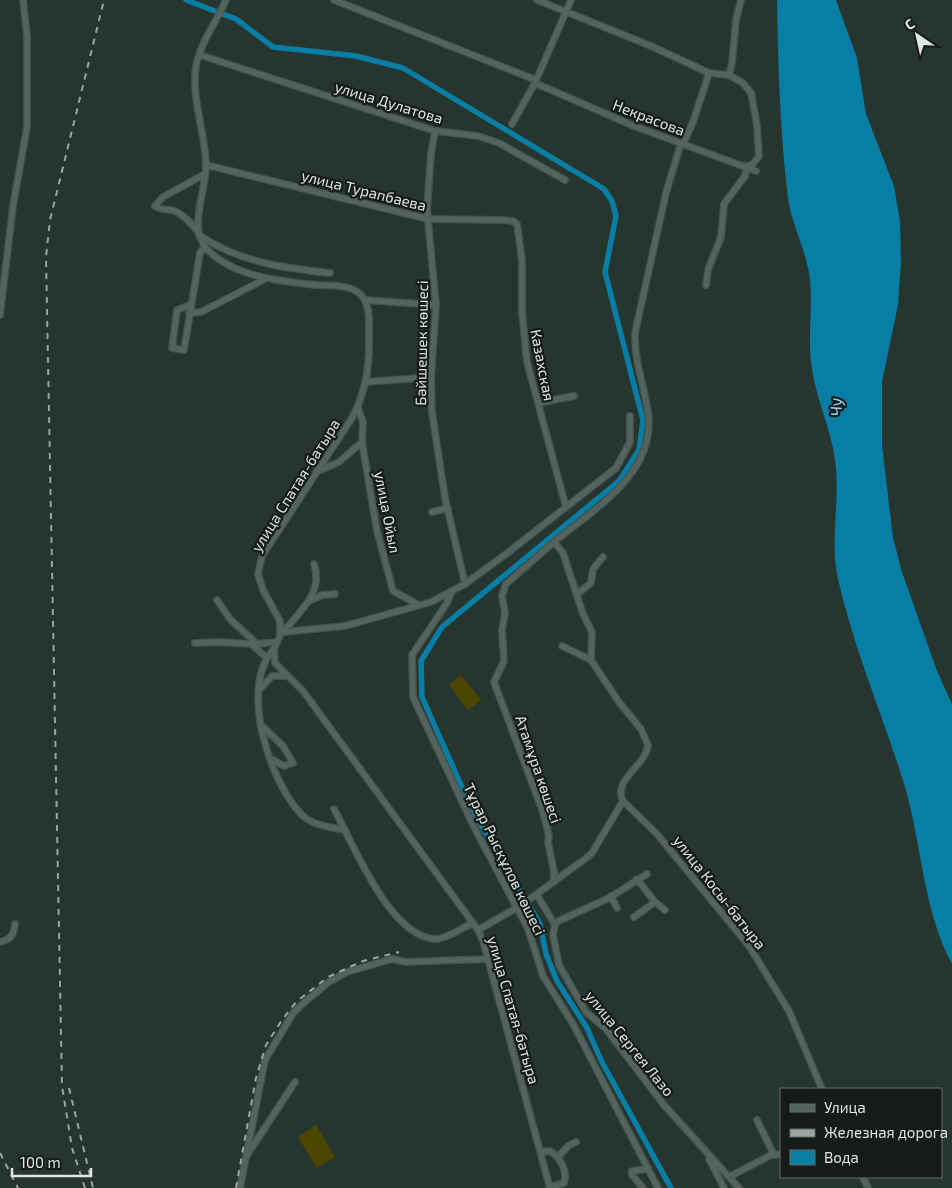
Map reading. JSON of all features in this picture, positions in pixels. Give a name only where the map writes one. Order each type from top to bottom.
[{"type":"street","points":[[0,315],[13,206],[27,127],[27,36],[22,0]]},
{"type":"street","name":"Некрасова","points":[[334,0],[535,82],[634,126],[747,166],[756,171]]},
{"type":"street","points":[[537,0],[651,46],[709,73],[731,76],[743,82],[751,93],[757,125],[759,156],[752,165],[747,166],[745,176],[724,204],[721,237],[712,256],[706,285]]},
{"type":"street","points":[[512,124],[535,82],[571,0]]},
{"type":"street","points":[[731,76],[736,20],[741,0]]},
{"type":"street","points":[[225,2],[196,66],[206,165],[199,234],[204,246],[216,257],[242,270],[267,278],[354,290],[365,300],[436,306]]},
{"type":"street","name":"улица Дулатова","points":[[200,55],[436,131],[478,136],[499,143],[565,180]]},
{"type":"street","points":[[591,660],[592,632],[563,553],[554,542],[629,479],[646,446],[650,426],[634,350],[635,333],[671,175],[682,143],[693,122],[709,73]]},
{"type":"street","name":"Бәйшешек көшесі","points":[[436,131],[431,154],[428,219],[436,306],[431,377],[432,412],[448,508],[465,584]]},
{"type":"street","name":"улица Турапбаева","points":[[206,165],[428,219],[503,220],[513,221],[517,224]]},
{"type":"street","points":[[205,174],[164,197],[155,206],[180,214],[199,234],[225,251],[283,268],[330,273]]},
{"type":"street","name":"Казахская","points":[[517,224],[522,260],[524,336],[538,403],[566,507]]},
{"type":"street","points":[[190,305],[177,310],[174,317],[172,348],[175,350],[184,350],[200,253],[204,246]]},
{"type":"street","points":[[216,257],[225,251]]},
{"type":"street","points":[[189,313],[201,312],[267,278]]},
{"type":"street","name":"улица Спатая-батыра","points":[[282,634],[280,621],[263,590],[258,574],[262,556],[358,408],[366,382],[369,342],[365,300]]},
{"type":"street","points":[[366,382],[431,377]]},
{"type":"street","points":[[538,403],[574,396]]},
{"type":"street","name":"улица Ойыл","points":[[358,408],[363,422],[362,442],[377,531],[393,591],[419,605]]},
{"type":"street","points":[[282,634],[345,626],[419,605],[465,584],[606,477],[621,462],[630,442],[630,416]]},
{"type":"street","points":[[318,471],[339,462],[362,442]]},
{"type":"street","points":[[432,512],[448,508]]},
{"type":"street","name":"Атамұра көшесі","points":[[554,542],[506,584],[503,591],[505,613],[502,630],[504,661],[494,682],[543,812],[549,836],[548,842],[554,882]]},
{"type":"street","points":[[577,594],[591,583],[593,569],[603,557]]},
{"type":"street","points":[[314,564],[318,586],[309,601],[282,634],[274,649],[266,657],[259,674],[260,724],[278,780],[303,816],[314,822],[346,830]]},
{"type":"street","name":"Тұрар Рысқұлов көшесі","points":[[452,591],[412,655],[413,697],[474,827],[519,907],[528,929],[542,976],[573,1024],[658,1188]]},
{"type":"street","points":[[309,601],[335,594]]},
{"type":"street","points":[[218,600],[230,619],[266,657]]},
{"type":"street","points":[[195,644],[277,642]]},
{"type":"street","points":[[478,930],[519,907],[592,853],[623,801],[620,795],[622,785],[645,756],[648,745],[641,729],[619,702],[591,660],[562,646]]},
{"type":"street","name":"улица Спатая-батыра","points":[[274,649],[275,663],[303,691],[478,930],[550,1188]]},
{"type":"street","points":[[259,690],[272,676],[280,674],[287,676]]},
{"type":"street","points":[[260,724],[283,746],[294,764],[284,766],[272,760]]},
{"type":"street","name":"улица Косы-батыра","points":[[623,801],[658,834],[749,946],[788,1011],[822,1088]]},
{"type":"street","points":[[334,809],[380,895],[399,920],[423,935],[434,939],[472,923]]},
{"type":"street","points":[[554,923],[611,896],[647,874]]},
{"type":"street","points":[[638,879],[655,902],[665,910]]},
{"type":"street","name":"улица Сергея Лазо","points":[[535,896],[554,923],[553,934],[560,965],[586,1012],[606,1029],[664,1106],[739,1188]]},
{"type":"street","points":[[611,896],[617,908]]},
{"type":"street","points":[[634,917],[655,902]]},
{"type":"street","points":[[0,942],[10,939],[14,933],[15,924]]},
{"type":"street","points":[[240,1188],[265,1060],[294,1012],[329,982],[347,972],[392,959],[406,962],[487,959]]},
{"type":"street","points":[[245,1156],[295,1082]]},
{"type":"street","points":[[729,1177],[778,1154],[758,1120]]},
{"type":"street","points":[[558,1157],[568,1146],[576,1142]]},
{"type":"street","points":[[541,1152],[550,1151],[558,1157],[566,1178],[564,1182],[550,1188]]},
{"type":"street","points":[[706,1153],[724,1188]]},
{"type":"street","points":[[644,1188],[632,1175],[632,1171],[647,1169]]},
{"type":"shaded area","points":[[461,675],[481,700],[468,710],[449,685]]},
{"type":"shaded area","points":[[316,1125],[335,1157],[317,1168],[298,1137]]},
{"type":"water","name":"Чу","points":[[777,0],[836,0],[857,58],[866,114],[894,186],[900,221],[901,262],[898,305],[882,382],[882,445],[893,538],[902,572],[937,671],[952,704],[952,964],[942,943],[929,900],[905,787],[852,632],[838,579],[835,552],[837,484],[835,457],[814,382],[810,347],[810,280],[806,259],[790,209],[785,174],[780,99]]},
{"type":"waterway","points":[[186,0],[236,19],[273,47],[356,56],[403,68],[604,189],[612,201],[616,216],[605,272],[643,420],[639,450],[619,481],[442,627],[421,661],[422,697],[472,810],[540,924],[546,954],[557,981],[587,1028],[602,1062],[671,1188]]},
{"type":"railway","points":[[85,1188],[72,1148],[62,1086],[46,257],[50,220],[104,0]]},
{"type":"railway","points":[[236,1188],[256,1078],[266,1045],[282,1020],[296,1002],[328,977],[363,961],[399,952]]},
{"type":"railway","points":[[69,1088],[93,1188]]},
{"type":"railway","points":[[0,1153],[18,1188]]}]
